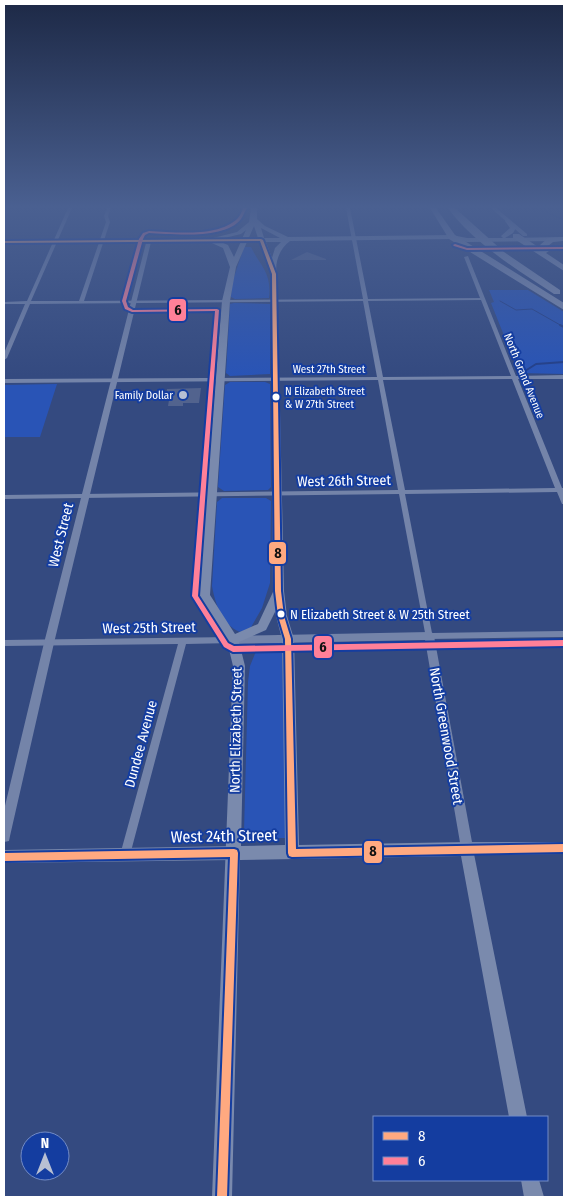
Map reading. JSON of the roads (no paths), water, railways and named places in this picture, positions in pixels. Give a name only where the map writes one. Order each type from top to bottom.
[{"type":"highway","points":[[484,264],[564,315]]},
{"type":"highway","points":[[496,264],[564,307]]},
{"type":"highway","points":[[514,264],[564,297]]},
{"type":"highway","points":[[529,264],[564,289]]},
{"type":"main road","name":"North Elizabeth Street","points":[[222,1197],[234,853],[238,666],[233,640],[204,596],[226,301],[234,264]]},
{"type":"main road","name":"North Elizabeth Street","points":[[271,264],[274,272],[275,300],[278,591],[281,616],[288,639],[292,853]]},
{"type":"main road","points":[[274,272],[275,264]]},
{"type":"main road","points":[[233,640],[262,627],[278,591]]},
{"type":"main road","name":"West 24th Street","points":[[234,853],[467,849]]},
{"type":"main road","name":"North Greenwood Street","points":[[467,849],[518,1116]]},
{"type":"main road","points":[[530,1181],[534,1197]]},
{"type":"street","points":[[4,358],[45,264]]},
{"type":"street","points":[[81,302],[93,264]]},
{"type":"street","name":"West Street","points":[[4,836],[49,643],[143,264]]},
{"type":"street","name":"North Greenwood Street","points":[[360,264],[467,849]]},
{"type":"street","name":"North Grand Avenue","points":[[469,264],[562,490],[564,502]]},
{"type":"street","points":[[4,303],[482,298]]},
{"type":"street","name":"West 27th Street","points":[[4,381],[564,377]]},
{"type":"street","name":"West 26th Street","points":[[4,497],[562,490]]},
{"type":"street","name":"West 25th Street","points":[[4,643],[564,634]]},
{"type":"street","name":"Dundee Avenue","points":[[125,855],[183,641]]},
{"type":"street","name":"West 24th Street","points":[[467,849],[564,848]]},
{"type":"street","name":"West 24th Street","points":[[4,857],[234,853]]},
{"type":"waterway","points":[[500,301],[516,310],[532,309],[562,326]]},
{"type":"waterway","points":[[522,373],[536,364],[564,362]]},
{"type":"place","name":"Family Dollar","points":[[183,395]]},
{"type":"place","name":"N Elizabeth Street & W 27th Street","points":[[276,397]]},
{"type":"place","name":"N Elizabeth Street & W 25th Street","points":[[281,614]]}]
